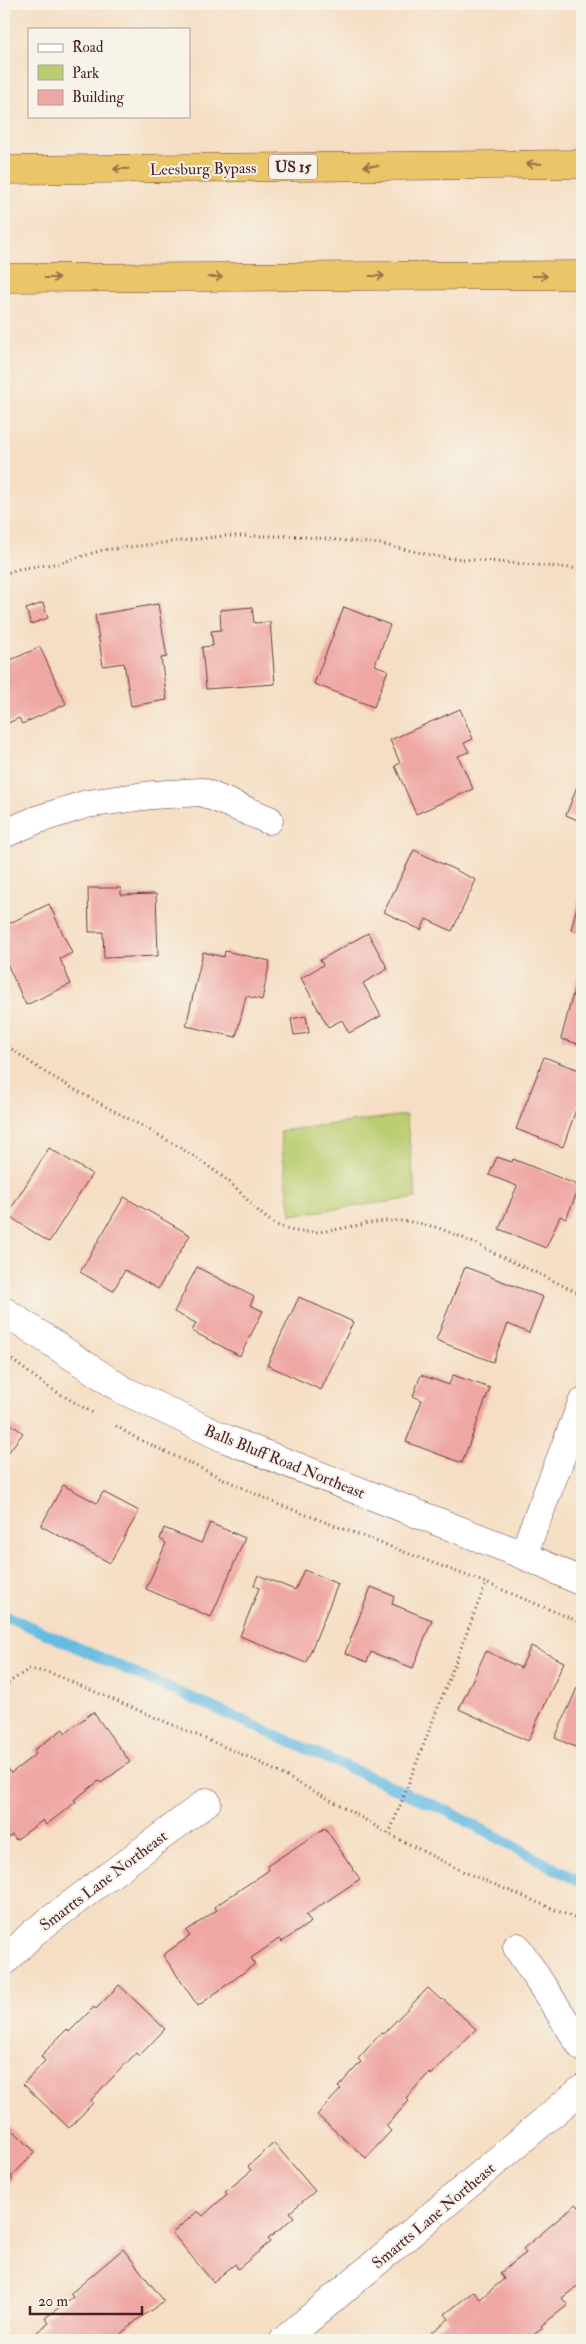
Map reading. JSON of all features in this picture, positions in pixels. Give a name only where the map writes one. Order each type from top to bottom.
[{"type":"highway","name":"Leesburg Bypass","points":[[4,170],[582,164]]},
{"type":"highway","points":[[4,278],[582,275]]},
{"type":"street","points":[[4,834],[36,820],[87,804],[152,795],[202,792],[269,820]]},
{"type":"street","name":"Balls Bluff Road Northeast","points":[[4,1311],[124,1390],[226,1440],[513,1551],[582,1582]]},
{"type":"street","points":[[513,1551],[582,1403]]},
{"type":"street","name":"Smartts Lane Northeast","points":[[4,1962],[33,1933],[207,1802]]},
{"type":"street","points":[[517,1947],[582,2047]]},
{"type":"street","name":"Smartts Lane Northeast","points":[[284,2340],[582,2090]]},
{"type":"path","points":[[421,4],[488,8],[518,4]]},
{"type":"path","points":[[4,574],[18,569],[60,564],[103,550],[224,536],[296,536],[380,544],[440,557],[582,570]]},
{"type":"path","points":[[4,1043],[24,1059],[64,1085],[124,1116],[193,1156],[228,1182],[266,1216],[284,1228],[304,1233],[400,1221],[430,1224],[582,1295]]},
{"type":"path","points":[[389,1834],[486,1583],[513,1551]]},
{"type":"path","points":[[4,1686],[29,1669],[51,1673],[255,1760],[340,1805],[389,1834],[462,1871],[582,1921]]},
{"type":"green space","points":[[406,1115],[416,1198],[291,1215],[280,1131]]},
{"type":"building","points":[[43,603],[48,618],[31,624],[26,609]]},
{"type":"building","points":[[158,604],[167,657],[161,658],[167,700],[131,706],[124,663],[103,666],[95,615]]},
{"type":"building","points":[[252,607],[254,623],[270,622],[275,684],[206,689],[202,647],[213,646],[211,631],[221,630],[220,610]]},
{"type":"building","points":[[344,607],[390,625],[375,665],[388,670],[374,707],[314,684]]},
{"type":"building","points":[[40,647],[66,704],[22,724],[19,718],[4,725],[4,663]]},
{"type":"building","points":[[460,709],[473,739],[464,743],[469,752],[458,756],[473,789],[416,814],[395,766],[400,763],[390,740]]},
{"type":"building","points":[[578,784],[582,786],[582,822],[566,815]]},
{"type":"building","points":[[414,850],[476,880],[452,931],[426,919],[421,930],[384,912]]},
{"type":"building","points":[[582,887],[582,933],[571,930]]},
{"type":"building","points":[[88,888],[121,888],[121,895],[156,894],[158,956],[104,958],[103,932],[89,932]]},
{"type":"building","points":[[49,904],[72,953],[60,959],[71,984],[26,1005],[4,957],[4,935],[9,932],[6,925]]},
{"type":"building","points":[[368,933],[388,969],[363,983],[381,1016],[349,1033],[342,1020],[328,1027],[301,978],[323,965],[320,960]]},
{"type":"building","points":[[225,951],[270,961],[262,1000],[246,996],[236,1037],[186,1026],[203,952],[224,957]]},
{"type":"building","points":[[582,959],[582,1045],[561,1039]]},
{"type":"building","points":[[306,1016],[309,1033],[294,1035],[291,1019]]},
{"type":"building","points":[[544,1057],[582,1071],[582,1106],[578,1104],[563,1147],[516,1129]]},
{"type":"building","points":[[49,1148],[92,1174],[49,1242],[7,1215]]},
{"type":"building","points":[[497,1157],[512,1162],[513,1159],[580,1186],[566,1219],[560,1216],[546,1248],[499,1229],[517,1186],[489,1175]]},
{"type":"building","points":[[124,1197],[190,1235],[158,1289],[125,1270],[113,1291],[80,1272]]},
{"type":"building","points":[[197,1267],[254,1297],[250,1305],[263,1311],[240,1356],[192,1331],[196,1323],[174,1312]]},
{"type":"building","points":[[465,1267],[543,1297],[529,1333],[508,1324],[493,1362],[436,1340]]},
{"type":"building","points":[[299,1297],[353,1322],[321,1390],[267,1365]]},
{"type":"building","points":[[421,1375],[449,1385],[453,1375],[490,1388],[462,1463],[406,1442],[422,1400],[413,1396]]},
{"type":"building","points":[[4,1419],[23,1433],[4,1458]]},
{"type":"building","points":[[63,1485],[97,1503],[103,1492],[139,1511],[110,1563],[41,1526]]},
{"type":"building","points":[[210,1523],[245,1538],[211,1617],[146,1589],[166,1543],[160,1539],[164,1528],[201,1543]]},
{"type":"building","points":[[304,1570],[338,1584],[306,1663],[240,1636],[259,1588],[254,1585],[258,1575],[295,1590]]},
{"type":"building","points":[[371,1587],[394,1596],[392,1604],[432,1620],[413,1668],[371,1652],[367,1662],[345,1653]]},
{"type":"building","points":[[531,1646],[564,1662],[528,1741],[459,1709],[486,1651],[521,1668]]},
{"type":"building","points":[[577,1688],[582,1691],[582,1750],[555,1738]]},
{"type":"building","points":[[93,1712],[130,1762],[101,1783],[99,1781],[46,1825],[43,1820],[16,1840],[12,1835],[4,1842],[4,1767],[6,1765],[11,1773],[36,1754],[34,1750],[63,1729],[65,1733]]},
{"type":"building","points":[[325,1828],[360,1879],[306,1915],[311,1922],[282,1942],[279,1939],[251,1958],[255,1964],[198,2006],[163,1955],[190,1936],[186,1931],[217,1910],[214,1907],[269,1870],[267,1866]]},
{"type":"building","points":[[119,1985],[165,2029],[139,2056],[136,2053],[91,2100],[93,2103],[69,2128],[23,2084],[45,2061],[41,2056],[67,2029],[69,2032],[94,2007],[96,2009]]},
{"type":"building","points":[[428,1988],[476,2029],[431,2075],[429,2073],[406,2098],[409,2101],[386,2126],[391,2131],[366,2158],[317,2115],[341,2089],[338,2087],[361,2062],[358,2059],[381,2033],[383,2034]]},
{"type":"building","points":[[4,2121],[35,2152],[11,2177],[13,2179],[4,2188]]},
{"type":"building","points":[[274,2143],[315,2191],[290,2212],[294,2217],[268,2239],[270,2242],[238,2269],[235,2264],[213,2282],[172,2233],[198,2211],[203,2216],[227,2194],[225,2192],[251,2171],[248,2166]]},
{"type":"building","points":[[576,2204],[579,2207],[582,2204],[582,2283],[562,2298],[568,2305],[541,2326],[543,2328],[527,2340],[422,2340],[449,2319],[445,2314],[474,2291],[480,2299],[504,2279],[500,2273],[526,2253],[523,2249]]},
{"type":"building","points":[[123,2249],[164,2301],[137,2320],[114,2340],[26,2340],[49,2323],[45,2318],[73,2297],[70,2294]]},
{"type":"waterway","points":[[4,1615],[451,1813],[582,1883]]}]
